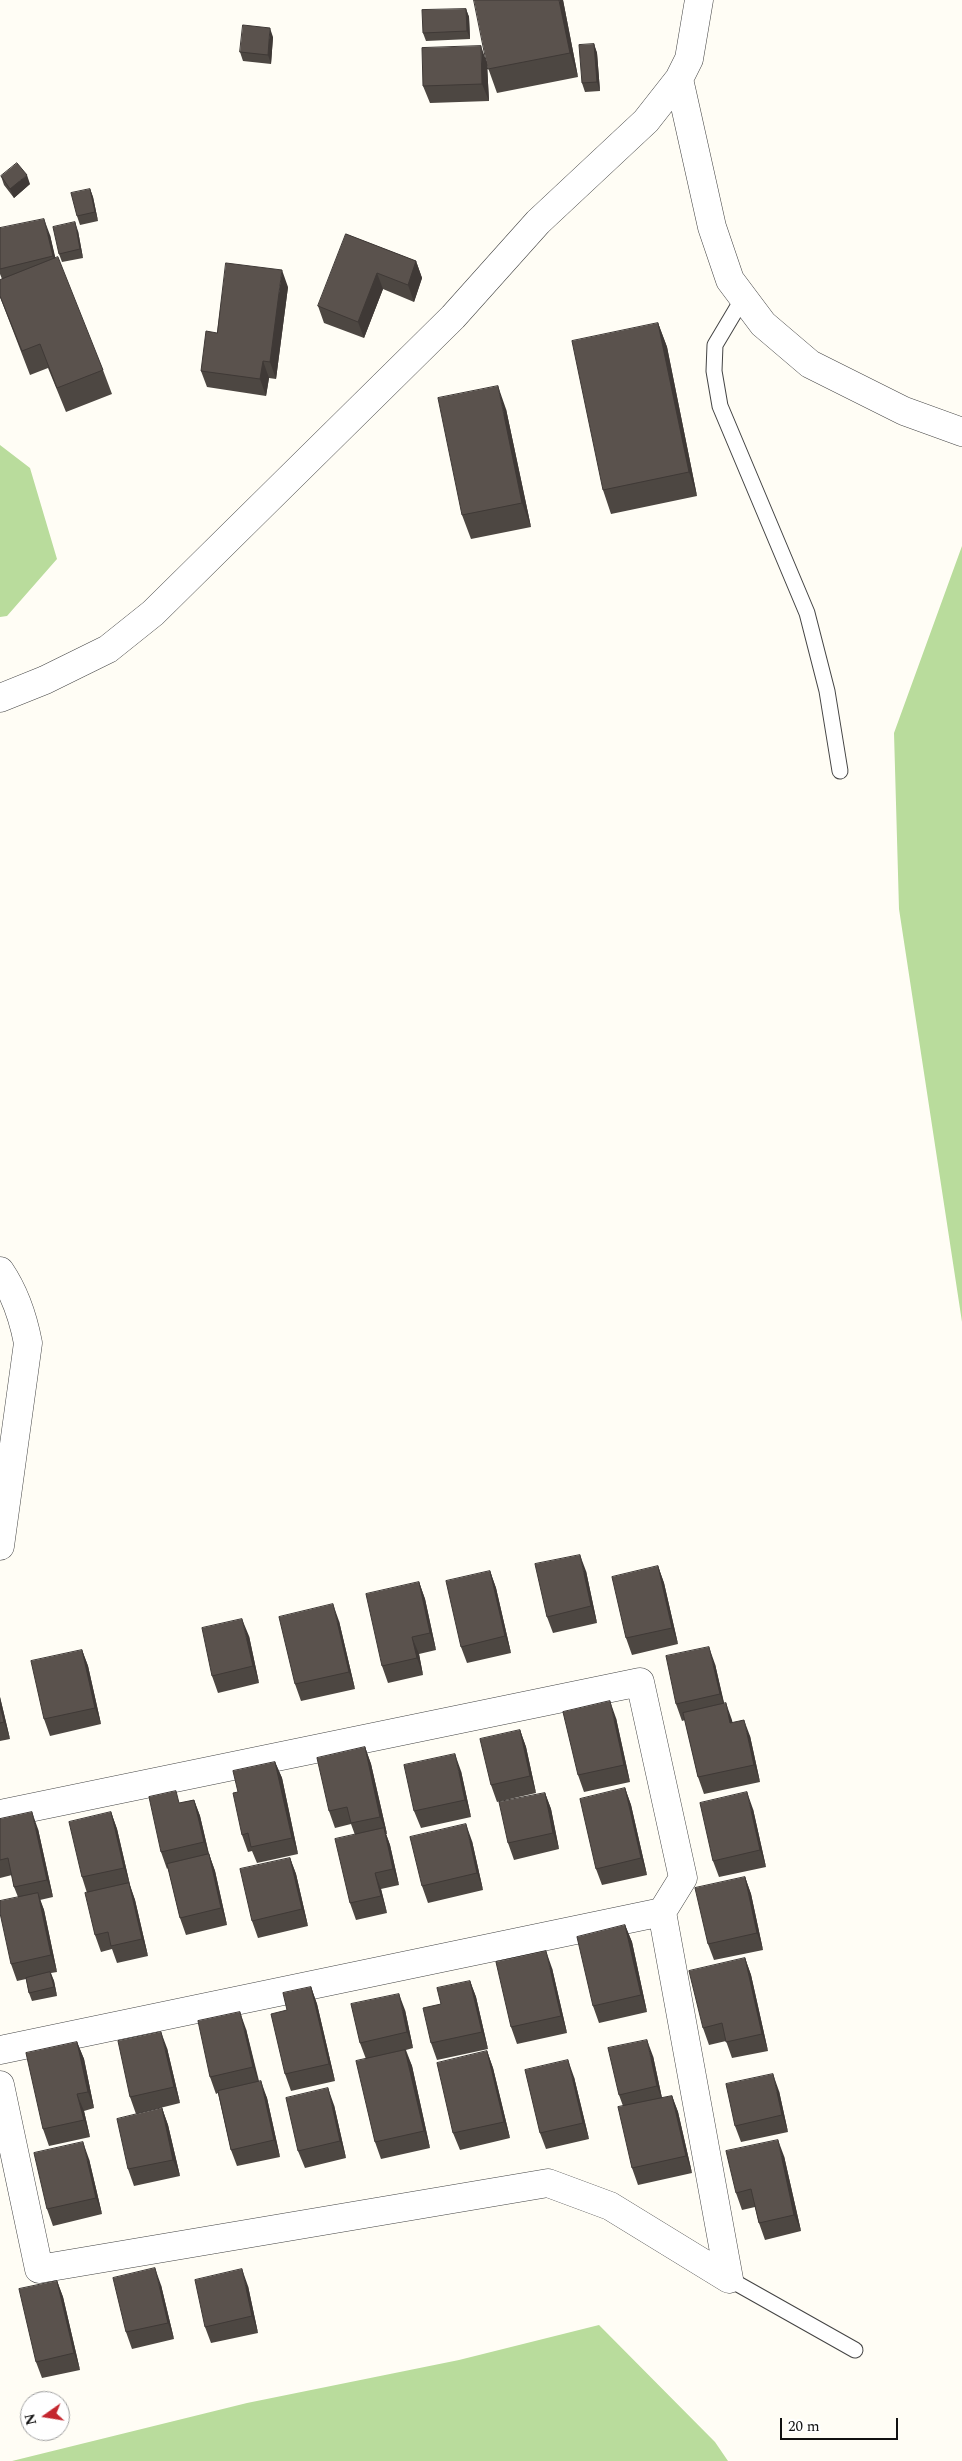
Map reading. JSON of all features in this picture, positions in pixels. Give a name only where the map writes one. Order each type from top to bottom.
[{"type":"street","points":[[0,698],[45,680],[108,649],[153,613],[453,317],[538,222],[646,121],[679,79],[689,59],[699,0]]},
{"type":"street","points":[[679,79],[712,227],[730,280],[763,324],[810,364],[904,411],[962,432]]},
{"type":"street","points":[[0,1271],[10,1286],[23,1318],[28,1343],[0,1546]]},
{"type":"street","points":[[0,1814],[640,1682],[684,1878],[662,1912],[729,2279]]},
{"type":"street","points":[[0,2050],[662,1912]]},
{"type":"street","points":[[0,2084],[39,2269],[548,2183],[610,2206],[729,2279]]},
{"type":"lane","points":[[743,298],[715,345],[714,371],[720,406],[807,613],[827,691],[840,771]]},
{"type":"lane","points":[[729,2279],[855,2350]]},
{"type":"green space","points":[[0,445],[30,468],[57,559],[7,616],[0,617]]},
{"type":"green space","points":[[962,546],[962,1322],[899,909],[894,733]]},
{"type":"green space","points":[[599,2325],[715,2442],[728,2461],[12,2461],[247,2403],[459,2360]]},
{"type":"building","points":[[474,0],[559,0],[570,53],[488,69]]},
{"type":"building","points":[[466,9],[467,31],[423,33],[422,10]]},
{"type":"building","points":[[243,25],[270,28],[268,55],[240,52]]},
{"type":"building","points":[[594,44],[597,82],[582,83],[579,45]]},
{"type":"building","points":[[481,46],[482,84],[423,86],[422,48]]},
{"type":"building","points":[[17,163],[27,175],[10,189],[1,176]]},
{"type":"building","points":[[90,189],[95,212],[77,216],[71,193]]},
{"type":"building","points":[[44,219],[53,256],[0,269],[0,228]]},
{"type":"building","points":[[75,222],[80,249],[59,254],[53,227]]},
{"type":"building","points":[[346,234],[416,261],[408,285],[377,273],[358,322],[318,306]]},
{"type":"building","points":[[58,257],[103,370],[57,388],[40,344],[22,351],[0,296],[0,280]]},
{"type":"building","points":[[226,263],[282,270],[270,362],[263,361],[260,379],[201,371],[206,331],[217,333]]},
{"type":"building","points":[[658,323],[689,472],[603,490],[572,341]]},
{"type":"building","points":[[498,386],[522,503],[462,515],[438,398]]},
{"type":"building","points":[[580,1555],[591,1606],[547,1617],[535,1564]]},
{"type":"building","points":[[658,1566],[672,1628],[626,1638],[612,1577]]},
{"type":"building","points":[[490,1571],[505,1636],[461,1647],[446,1581]]},
{"type":"building","points":[[419,1582],[430,1633],[412,1637],[417,1658],[382,1666],[366,1594]]},
{"type":"building","points":[[333,1604],[349,1672],[295,1684],[279,1617]]},
{"type":"building","points":[[242,1619],[253,1666],[212,1676],[202,1628]]},
{"type":"building","points":[[709,1647],[720,1694],[676,1704],[666,1656]]},
{"type":"building","points":[[82,1650],[95,1708],[44,1719],[31,1661]]},
{"type":"building","points":[[610,1701],[624,1765],[578,1775],[563,1712]]},
{"type":"building","points":[[726,1703],[730,1723],[744,1720],[754,1765],[698,1777],[683,1713]]},
{"type":"building","points":[[0,1706],[4,1722],[0,1723]]},
{"type":"building","points":[[520,1730],[530,1776],[491,1785],[480,1739]]},
{"type":"building","points":[[365,1747],[380,1817],[351,1823],[347,1807],[329,1811],[317,1758]]},
{"type":"building","points":[[455,1754],[465,1800],[414,1811],[404,1765]]},
{"type":"building","points":[[275,1762],[292,1838],[251,1847],[248,1833],[242,1835],[233,1793],[238,1792],[233,1771]]},
{"type":"building","points":[[625,1788],[641,1858],[596,1869],[580,1799]]},
{"type":"building","points":[[176,1791],[179,1803],[194,1800],[204,1842],[161,1852],[149,1797]]},
{"type":"building","points":[[747,1792],[760,1850],[713,1861],[700,1803]]},
{"type":"building","points":[[545,1793],[553,1833],[508,1843],[499,1802]]},
{"type":"building","points":[[32,1812],[47,1880],[14,1887],[8,1858],[0,1860],[0,1819]]},
{"type":"building","points":[[111,1812],[124,1868],[82,1877],[69,1822]]},
{"type":"building","points":[[466,1824],[477,1873],[422,1886],[410,1837]]},
{"type":"building","points":[[384,1828],[393,1869],[375,1873],[381,1896],[350,1903],[335,1839]]},
{"type":"building","points":[[209,1854],[221,1908],[180,1918],[167,1864]]},
{"type":"building","points":[[290,1858],[302,1909],[252,1921],[240,1869]]},
{"type":"building","points":[[745,1877],[757,1933],[708,1944],[695,1888]]},
{"type":"building","points":[[129,1883],[142,1939],[111,1946],[108,1932],[95,1935],[85,1893]]},
{"type":"building","points":[[38,1893],[51,1955],[11,1964],[0,1913],[0,1901]]},
{"type":"building","points":[[625,1925],[641,1995],[593,2006],[577,1937]]},
{"type":"building","points":[[546,1951],[561,2016],[511,2027],[496,1962]]},
{"type":"building","points":[[745,1958],[762,2034],[726,2042],[722,2023],[703,2028],[689,1971]]},
{"type":"building","points":[[50,1972],[54,1987],[29,1993],[26,1978]]},
{"type":"building","points":[[470,1981],[482,2032],[431,2043],[423,2008],[441,2004],[437,1988]]},
{"type":"building","points":[[311,1987],[329,2064],[285,2074],[271,2014],[287,2010],[283,1993]]},
{"type":"building","points":[[399,1994],[407,2032],[360,2043],[351,2004]]},
{"type":"building","points":[[240,2012],[253,2067],[210,2077],[198,2021]]},
{"type":"building","points":[[161,2032],[174,2087],[130,2097],[118,2041]]},
{"type":"building","points":[[647,2040],[657,2086],[619,2095],[608,2048]]},
{"type":"building","points":[[77,2042],[88,2092],[77,2094],[84,2120],[43,2129],[26,2053]]},
{"type":"building","points":[[405,2050],[424,2131],[375,2142],[356,2061]]},
{"type":"building","points":[[487,2051],[504,2122],[453,2133],[437,2063]]},
{"type":"building","points":[[568,2060],[583,2123],[540,2133],[525,2070]]},
{"type":"building","points":[[773,2074],[782,2115],[735,2126],[726,2084]]},
{"type":"building","points":[[261,2081],[274,2140],[231,2150],[218,2091]]},
{"type":"building","points":[[328,2088],[340,2141],[298,2151],[286,2098]]},
{"type":"building","points":[[672,2096],[686,2156],[632,2168],[618,2107]]},
{"type":"building","points":[[162,2108],[173,2160],[128,2169],[117,2119]]},
{"type":"building","points":[[778,2140],[794,2215],[759,2223],[751,2189],[736,2193],[726,2151]]},
{"type":"building","points":[[83,2142],[96,2198],[47,2209],[34,2153]]},
{"type":"building","points":[[155,2268],[168,2323],[126,2332],[113,2278]]},
{"type":"building","points":[[242,2269],[252,2316],[205,2327],[195,2280]]},
{"type":"building","points":[[57,2281],[74,2353],[36,2362],[19,2289]]}]
